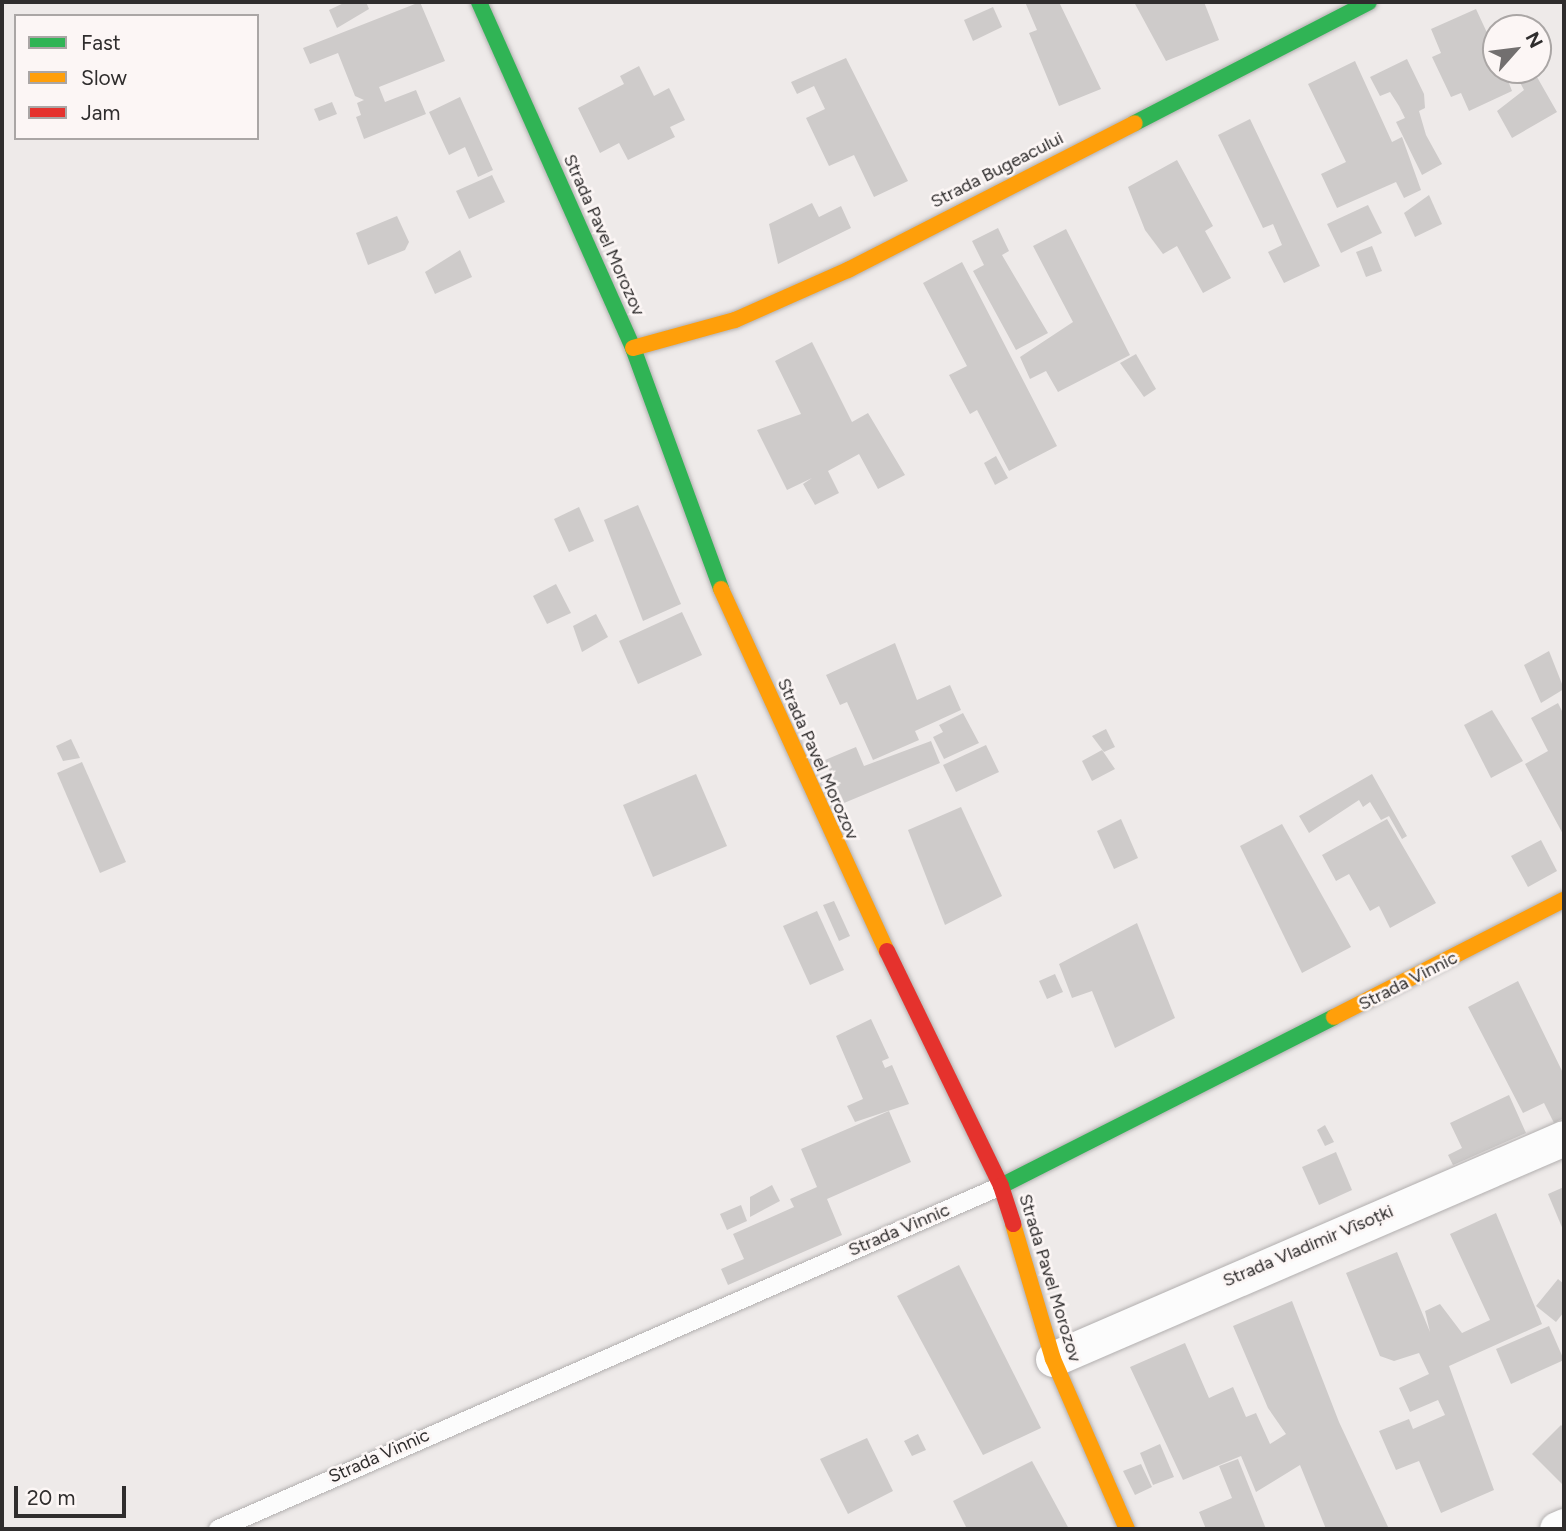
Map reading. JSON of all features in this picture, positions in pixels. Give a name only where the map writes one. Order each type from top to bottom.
[{"type":"street","name":"Strada Pavel Morozov","points":[[479,2],[633,348],[712,568],[828,831],[1001,1186],[1053,1359],[1127,1529]]},
{"type":"street","name":"Strada Bugeacului","points":[[633,348],[735,320],[848,270],[1369,2]]},
{"type":"street","name":"Strada Vinnic","points":[[1001,1186],[1564,900]]},
{"type":"street","name":"Strada Vladimir Vîsoțki","points":[[1053,1359],[1564,1138]]},
{"type":"street","points":[[1556,1529],[1564,1526]]},
{"type":"lane","name":"Strada Vinnic","points":[[219,1529],[1001,1186]]},
{"type":"building","points":[[346,2],[366,2],[369,9],[337,28],[329,10]]},
{"type":"building","points":[[420,2],[445,61],[379,87],[385,102],[416,90],[426,114],[364,139],[356,117],[361,115],[357,103],[364,100],[355,96],[338,53],[310,64],[303,48]]},
{"type":"building","points":[[1025,2],[1059,2],[1101,89],[1059,106],[1029,33],[1037,30]]},
{"type":"building","points":[[1134,2],[1204,2],[1219,40],[1166,61]]},
{"type":"building","points":[[993,7],[1002,27],[973,41],[964,20]]},
{"type":"building","points":[[1476,9],[1482,22],[1482,84],[1509,84],[1512,91],[1469,111],[1461,93],[1451,97],[1432,57],[1441,53],[1431,29]]},
{"type":"building","points":[[846,58],[908,181],[874,197],[854,155],[829,166],[806,118],[825,109],[814,86],[797,94],[791,82]]},
{"type":"building","points":[[1407,59],[1424,94],[1425,108],[1419,111],[1426,135],[1442,164],[1422,175],[1396,122],[1405,118],[1399,106],[1390,92],[1380,96],[1370,77]]},
{"type":"building","points":[[1355,61],[1392,142],[1402,137],[1421,190],[1404,198],[1396,182],[1337,208],[1321,174],[1346,162],[1308,84]]},
{"type":"building","points":[[639,66],[654,96],[669,88],[685,120],[670,127],[675,137],[628,160],[619,143],[600,153],[578,108],[624,84],[620,76]]},
{"type":"building","points":[[1521,84],[1541,84],[1557,112],[1512,138],[1497,111],[1524,90]]},
{"type":"building","points":[[460,97],[493,170],[478,177],[465,147],[449,155],[429,112]]},
{"type":"building","points":[[332,102],[337,114],[319,121],[314,109]]},
{"type":"building","points":[[1250,119],[1320,266],[1284,283],[1268,252],[1282,245],[1273,224],[1263,228],[1218,135]]},
{"type":"building","points":[[1177,160],[1213,226],[1205,231],[1231,278],[1203,293],[1177,246],[1163,254],[1145,230],[1128,187]]},
{"type":"building","points":[[492,175],[505,202],[469,219],[456,191]]},
{"type":"building","points":[[1429,195],[1442,224],[1415,237],[1404,213]]},
{"type":"building","points":[[812,203],[819,217],[841,206],[851,228],[778,264],[769,224]]},
{"type":"building","points":[[1368,205],[1382,233],[1341,253],[1327,224]]},
{"type":"building","points":[[397,216],[409,242],[405,250],[368,265],[356,233]]},
{"type":"building","points":[[998,228],[1009,251],[1002,255],[1048,333],[1016,350],[973,271],[984,265],[972,241]]},
{"type":"building","points":[[1066,229],[1130,355],[1058,392],[1046,371],[1030,379],[1020,357],[1073,322],[1033,246]]},
{"type":"building","points":[[1372,246],[1382,271],[1366,277],[1356,252]]},
{"type":"building","points":[[460,250],[472,277],[435,294],[425,272]]},
{"type":"building","points":[[962,262],[1057,446],[1009,471],[977,410],[970,414],[949,375],[967,366],[923,283]]},
{"type":"building","points":[[812,342],[852,422],[868,413],[905,475],[878,489],[859,454],[828,471],[839,493],[815,505],[803,484],[812,478],[787,490],[757,430],[801,414],[775,361]]},
{"type":"building","points":[[1136,354],[1156,389],[1144,397],[1120,363]]},
{"type":"building","points":[[996,456],[1008,478],[995,485],[984,463]]},
{"type":"building","points":[[638,505],[681,604],[643,621],[604,520]]},
{"type":"building","points":[[579,507],[594,541],[569,552],[554,519]]},
{"type":"building","points":[[556,584],[571,613],[547,624],[533,596]]},
{"type":"building","points":[[682,612],[702,655],[638,684],[619,641]]},
{"type":"building","points":[[596,614],[608,637],[582,652],[573,626]]},
{"type":"building","points":[[895,643],[917,700],[950,685],[961,710],[915,731],[919,740],[873,760],[847,702],[840,705],[826,675]]},
{"type":"building","points":[[1549,651],[1564,689],[1541,703],[1524,665]]},
{"type":"building","points":[[1558,703],[1564,715],[1564,836],[1525,764],[1548,751],[1531,718]]},
{"type":"building","points":[[1492,710],[1523,761],[1491,778],[1464,725]]},
{"type":"building","points":[[963,713],[979,743],[944,759],[933,737],[943,732],[939,725]]},
{"type":"building","points":[[1106,729],[1115,747],[1104,752],[1092,736]]},
{"type":"building","points":[[71,739],[80,758],[63,761],[56,746]]},
{"type":"building","points":[[931,741],[940,763],[844,803],[825,760],[856,747],[864,766]]},
{"type":"building","points":[[986,745],[999,772],[956,792],[943,765]]},
{"type":"building","points":[[1102,750],[1115,769],[1092,781],[1082,761]]},
{"type":"building","points":[[82,762],[126,862],[100,873],[57,773]]},
{"type":"building","points":[[696,774],[727,846],[653,877],[623,805]]},
{"type":"building","points":[[1372,774],[1407,836],[1402,839],[1389,816],[1381,820],[1370,802],[1363,807],[1359,800],[1309,833],[1299,816]]},
{"type":"building","points":[[961,807],[1002,896],[945,925],[908,830]]},
{"type":"building","points":[[1121,819],[1138,858],[1114,869],[1097,831]]},
{"type":"building","points":[[1387,819],[1436,903],[1390,928],[1379,906],[1370,911],[1349,874],[1336,881],[1322,855]]},
{"type":"building","points":[[1282,824],[1351,947],[1302,973],[1240,846]]},
{"type":"building","points":[[1541,840],[1557,871],[1528,887],[1511,856]]},
{"type":"building","points":[[834,901],[850,936],[839,941],[823,905]]},
{"type":"building","points":[[817,911],[844,970],[810,985],[783,926]]},
{"type":"building","points":[[1137,923],[1175,1018],[1115,1048],[1092,991],[1072,998],[1059,964]]},
{"type":"building","points":[[1055,974],[1063,992],[1047,999],[1039,981]]},
{"type":"building","points":[[1518,981],[1564,1075],[1564,1118],[1554,1123],[1544,1103],[1523,1113],[1468,1007]]},
{"type":"building","points":[[871,1019],[889,1058],[882,1061],[885,1068],[892,1065],[909,1104],[855,1122],[847,1106],[863,1099],[836,1036]]},
{"type":"building","points":[[1509,1095],[1526,1133],[1453,1165],[1448,1155],[1462,1148],[1450,1123]]},
{"type":"building","points":[[889,1111],[911,1162],[827,1199],[842,1235],[728,1285],[721,1269],[744,1259],[733,1234],[794,1207],[790,1199],[817,1187],[801,1149]]},
{"type":"building","points":[[1325,1125],[1334,1142],[1325,1146],[1317,1130]]},
{"type":"building","points":[[1336,1152],[1352,1190],[1319,1205],[1302,1167]]},
{"type":"building","points":[[772,1185],[780,1201],[750,1217],[750,1197]]},
{"type":"building","points":[[1564,1187],[1564,1232],[1548,1194]]},
{"type":"building","points":[[741,1205],[747,1221],[727,1230],[720,1214]]},
{"type":"building","points":[[1496,1213],[1542,1324],[1449,1366],[1494,1490],[1441,1513],[1419,1461],[1396,1470],[1379,1431],[1409,1419],[1413,1429],[1445,1415],[1438,1400],[1410,1412],[1399,1388],[1429,1374],[1419,1353],[1394,1361],[1380,1356],[1346,1273],[1397,1252],[1430,1332],[1425,1311],[1440,1304],[1462,1333],[1490,1320],[1450,1234]]},
{"type":"building","points":[[959,1265],[1041,1428],[983,1455],[897,1296]]},
{"type":"building","points":[[1558,1279],[1564,1284],[1564,1312],[1556,1322],[1536,1306]]},
{"type":"building","points":[[1292,1301],[1339,1422],[1389,1529],[1326,1529],[1300,1465],[1256,1492],[1241,1456],[1183,1480],[1130,1367],[1185,1343],[1209,1398],[1233,1387],[1246,1417],[1256,1413],[1270,1444],[1286,1434],[1268,1408],[1233,1326]]},
{"type":"building","points":[[1549,1326],[1564,1360],[1511,1384],[1496,1349]]},
{"type":"building","points":[[1561,1425],[1564,1428],[1564,1486],[1532,1454]]},
{"type":"building","points":[[918,1434],[926,1450],[912,1456],[904,1441]]},
{"type":"building","points":[[867,1438],[893,1491],[848,1514],[820,1459]]},
{"type":"building","points":[[1160,1444],[1174,1477],[1153,1485],[1140,1453]]},
{"type":"building","points":[[1238,1459],[1266,1529],[1206,1529],[1199,1512],[1232,1498],[1219,1466]]},
{"type":"building","points":[[1032,1461],[1069,1529],[967,1529],[953,1501]]},
{"type":"building","points":[[1141,1464],[1152,1487],[1135,1495],[1123,1471]]},
{"type":"traffic: fast","points":[[479,2],[633,348],[721,589]]},
{"type":"traffic: fast","points":[[1135,123],[1369,2]]},
{"type":"traffic: fast","points":[[1001,1186],[1334,1017]]},
{"type":"traffic: slow","points":[[633,348],[735,320],[848,270],[1135,123]]},
{"type":"traffic: slow","points":[[721,589],[887,951]]},
{"type":"traffic: slow","points":[[1334,1017],[1564,900]]},
{"type":"traffic: slow","points":[[1013,1224],[1053,1359],[1127,1529]]},
{"type":"traffic: jam","points":[[887,951],[1001,1186],[1013,1224]]}]
